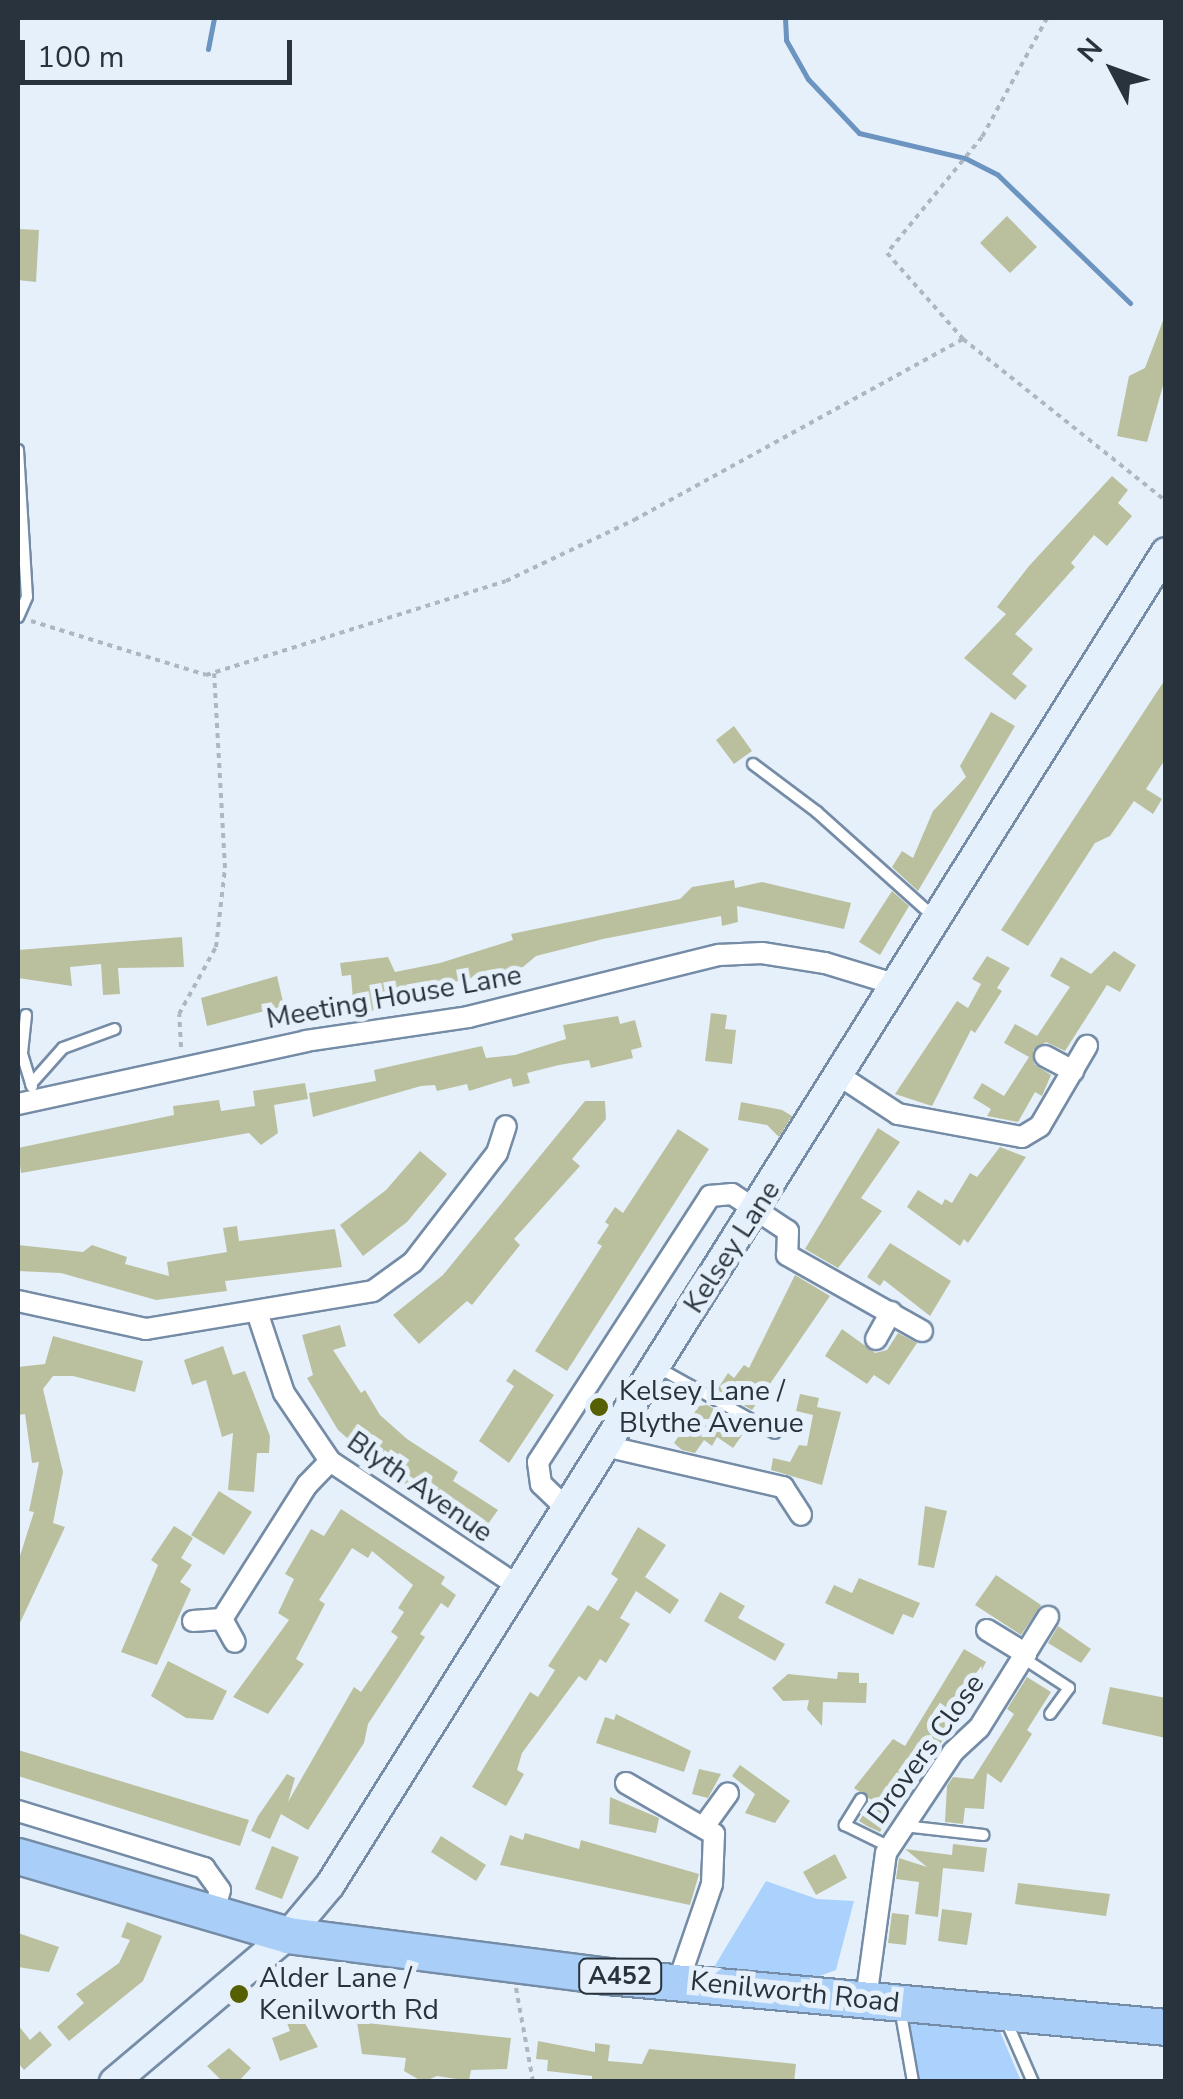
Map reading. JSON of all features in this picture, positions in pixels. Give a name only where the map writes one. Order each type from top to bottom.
[{"type":"highway","name":"Kenilworth Road","points":[[18,1856],[288,1935],[512,1964],[882,2001],[1001,2008],[1166,2027]]},
{"type":"main road","name":"Kelsey Lane","points":[[114,2082],[288,1935],[330,1884],[1166,552]]},
{"type":"street","name":"Meeting House Lane","points":[[28,1097],[468,1017],[720,955],[762,953],[840,966],[897,986]]},
{"type":"street","points":[[840,1076],[898,1114],[1022,1137],[1040,1126],[1088,1046]]},
{"type":"street","points":[[1045,1056],[1073,1071]]},
{"type":"street","points":[[18,1302],[146,1330],[362,1294],[392,1282],[497,1153],[506,1126]]},
{"type":"street","points":[[566,1508],[541,1484],[538,1462],[699,1207],[719,1192],[788,1230],[786,1255],[922,1331]]},
{"type":"street","name":"Blyth Avenue","points":[[257,1312],[284,1393],[330,1461],[518,1586]]},
{"type":"street","points":[[876,1338],[892,1312]]},
{"type":"street","points":[[604,1446],[783,1487],[801,1515]]},
{"type":"street","points":[[222,1619],[307,1486],[330,1461]]},
{"type":"street","name":"Drovers Close","points":[[882,2001],[878,1888],[890,1847],[953,1752],[979,1728],[1048,1618]]},
{"type":"street","points":[[192,1620],[222,1619]]},
{"type":"street","points":[[222,1619],[236,1642]]},
{"type":"street","points":[[987,1630],[1024,1656]]},
{"type":"street","points":[[626,1783],[705,1825],[716,1845],[712,1884],[680,1980]]},
{"type":"street","points":[[705,1825],[728,1793]]},
{"type":"street","points":[[18,1811],[204,1868],[220,1890],[213,1914]]},
{"type":"lane","points":[[18,450],[27,597],[19,616]]},
{"type":"lane","points":[[753,764],[817,812],[938,920]]},
{"type":"lane","points":[[26,1015],[22,1054],[28,1097]]},
{"type":"lane","points":[[28,1097],[63,1048],[114,1030]]},
{"type":"lane","points":[[656,1367],[775,1433]]},
{"type":"lane","points":[[1024,1656],[1068,1688],[1050,1714]]},
{"type":"lane","points":[[861,1799],[844,1825],[890,1847]]},
{"type":"lane","points":[[902,1826],[984,1835]]},
{"type":"lane","points":[[882,2001],[913,2082]]},
{"type":"lane","points":[[1001,2008],[1033,2082]]},
{"type":"path","points":[[1047,18],[982,137],[886,253],[963,338],[1166,501]]},
{"type":"path","points":[[19,616],[214,672],[506,581],[634,520],[963,338]]},
{"type":"path","points":[[182,1067],[179,1014],[216,948],[225,868],[214,672]]},
{"type":"path","points":[[512,1964],[533,2082]]},
{"type":"shaded area","points":[[766,1881],[817,1899],[854,1901],[836,1970],[814,1978],[714,1967]]},
{"type":"shaded area","points":[[908,2019],[996,2022],[1021,2081],[920,2081]]},
{"type":"building","points":[[1007,216],[1037,247],[1010,273],[980,243]]},
{"type":"building","points":[[18,229],[39,230],[36,282],[18,280]]},
{"type":"building","points":[[1164,318],[1166,375],[1147,442],[1117,436],[1129,376],[1145,368]]},
{"type":"building","points":[[1112,476],[1128,490],[1118,503],[1132,516],[1107,546],[1094,535],[1071,563],[1075,567],[1015,634],[1033,649],[1012,674],[1027,686],[1015,700],[964,658],[1006,614],[997,607],[1029,566]]},
{"type":"building","points":[[1166,678],[1166,758],[1146,789],[1162,799],[1153,814],[1134,801],[1110,836],[1095,843],[1028,946],[1001,930]]},
{"type":"building","points":[[991,712],[1015,726],[918,891],[892,867],[902,851],[913,858],[933,811],[966,777],[960,766]]},
{"type":"building","points":[[734,726],[752,751],[734,764],[716,740]]},
{"type":"building","points":[[734,880],[735,888],[762,882],[851,903],[844,929],[737,906],[738,922],[722,926],[721,916],[603,939],[536,956],[523,967],[380,998],[381,1010],[354,1012],[351,975],[342,976],[340,963],[388,957],[395,972],[440,963],[513,940],[511,934],[680,899],[692,887]]},
{"type":"building","points":[[892,891],[909,906],[880,955],[859,942]]},
{"type":"building","points":[[182,937],[184,967],[118,968],[120,994],[103,995],[101,964],[70,967],[72,986],[18,978],[18,950]]},
{"type":"building","points":[[1114,951],[1136,965],[1120,992],[1107,985],[1065,1051],[1046,1042],[1033,1050],[1034,1064],[1051,1075],[1042,1096],[1035,1092],[1018,1122],[987,1116],[991,1109],[973,1098],[982,1083],[1004,1096],[1029,1057],[1004,1043],[1015,1024],[1037,1036],[1070,987],[1050,976],[1061,957],[1091,974]]},
{"type":"building","points":[[987,956],[1010,968],[997,988],[1002,991],[975,1033],[971,1030],[932,1106],[895,1094],[957,1001],[968,1008],[981,984],[972,979]]},
{"type":"building","points":[[277,976],[284,1006],[207,1026],[201,998]]},
{"type":"building","points":[[711,1013],[727,1015],[725,1029],[736,1030],[732,1064],[705,1061]]},
{"type":"building","points":[[618,1016],[620,1024],[635,1020],[642,1047],[631,1050],[633,1058],[591,1068],[589,1060],[559,1065],[527,1073],[530,1083],[513,1087],[511,1078],[469,1091],[467,1084],[437,1091],[435,1085],[421,1086],[313,1117],[309,1093],[376,1081],[374,1070],[482,1046],[486,1058],[515,1055],[566,1039],[563,1025]]},
{"type":"building","points":[[305,1083],[308,1099],[274,1105],[278,1133],[261,1145],[249,1133],[21,1173],[18,1148],[174,1115],[173,1106],[219,1100],[221,1111],[255,1106],[253,1091]]},
{"type":"building","points":[[585,1101],[605,1101],[606,1119],[572,1159],[580,1166],[514,1239],[520,1245],[472,1305],[467,1301],[419,1344],[393,1315],[443,1275]]},
{"type":"building","points":[[741,1102],[782,1110],[792,1116],[779,1137],[767,1125],[738,1120]]},
{"type":"building","points":[[878,1128],[900,1142],[861,1198],[882,1211],[838,1268],[805,1249]]},
{"type":"building","points":[[678,1129],[709,1149],[567,1371],[535,1351],[602,1246],[597,1243],[609,1225],[605,1222],[615,1207],[623,1213]]},
{"type":"building","points":[[1000,1147],[1026,1157],[968,1243],[964,1239],[960,1246],[907,1207],[918,1190],[942,1205],[945,1199],[952,1203],[970,1173],[977,1177]]},
{"type":"building","points":[[420,1151],[447,1174],[407,1222],[363,1256],[340,1225],[386,1190]]},
{"type":"building","points":[[237,1226],[239,1241],[335,1229],[342,1267],[225,1281],[227,1291],[156,1300],[61,1273],[18,1271],[18,1245],[83,1252],[92,1245],[127,1257],[125,1264],[169,1276],[167,1262],[227,1252],[223,1228]]},
{"type":"building","points":[[890,1243],[951,1281],[930,1316],[884,1280],[880,1286],[867,1277]]},
{"type":"building","points":[[795,1275],[830,1296],[752,1410],[717,1390],[728,1373],[734,1378],[744,1365],[749,1368]]},
{"type":"building","points":[[340,1325],[346,1346],[333,1350],[361,1393],[365,1390],[380,1415],[407,1439],[458,1472],[453,1481],[498,1510],[488,1524],[472,1514],[467,1523],[386,1472],[338,1430],[307,1378],[313,1375],[302,1335]]},
{"type":"building","points":[[842,1329],[875,1353],[887,1350],[898,1333],[917,1343],[889,1385],[874,1375],[867,1384],[825,1356]]},
{"type":"building","points":[[53,1336],[143,1361],[135,1392],[73,1376],[53,1376],[43,1389],[63,1472],[53,1523],[65,1527],[19,1625],[18,1562],[34,1512],[29,1511],[39,1462],[32,1463],[25,1414],[18,1415],[18,1367],[45,1364]]},
{"type":"building","points":[[223,1346],[233,1375],[245,1371],[270,1436],[269,1453],[257,1453],[254,1492],[228,1490],[233,1433],[222,1437],[206,1380],[192,1385],[184,1360]]},
{"type":"building","points":[[514,1369],[554,1395],[509,1463],[479,1441],[514,1386],[506,1381]]},
{"type":"building","points":[[800,1394],[819,1398],[817,1407],[841,1412],[822,1485],[771,1470],[773,1458],[790,1462],[799,1445],[807,1446],[813,1415],[796,1411]]},
{"type":"building","points":[[707,1405],[742,1424],[743,1434],[733,1448],[717,1437],[712,1446],[704,1440],[695,1453],[682,1450],[674,1443],[699,1406]]},
{"type":"building","points":[[219,1491],[252,1512],[224,1555],[191,1535]]},
{"type":"building","points":[[925,1506],[947,1511],[934,1568],[918,1565]]},
{"type":"building","points":[[341,1509],[445,1577],[441,1584],[456,1595],[448,1608],[441,1603],[420,1634],[425,1637],[368,1724],[364,1743],[308,1830],[281,1814],[270,1839],[251,1831],[258,1816],[287,1774],[295,1778],[288,1802],[354,1687],[361,1692],[398,1637],[391,1632],[404,1612],[398,1608],[413,1585],[372,1551],[368,1558],[352,1548],[319,1600],[325,1604],[296,1659],[304,1664],[268,1714],[233,1697],[289,1620],[278,1613],[294,1579],[285,1574],[311,1529],[324,1536]]},
{"type":"building","points":[[174,1526],[193,1538],[181,1558],[192,1565],[180,1582],[191,1589],[157,1665],[121,1652],[158,1565],[151,1560]]},
{"type":"building","points":[[638,1527],[666,1545],[645,1577],[679,1600],[670,1614],[636,1591],[620,1618],[630,1624],[606,1663],[600,1659],[586,1681],[579,1676],[522,1753],[517,1770],[524,1774],[506,1806],[472,1787],[530,1692],[538,1697],[555,1670],[548,1666],[588,1605],[598,1611],[618,1579],[611,1574]]},
{"type":"building","points":[[996,1575],[1041,1605],[1021,1635],[975,1605]]},
{"type":"building","points":[[859,1578],[920,1603],[913,1618],[903,1614],[893,1635],[825,1603],[834,1585],[852,1593]]},
{"type":"building","points":[[720,1592],[745,1606],[738,1618],[785,1644],[775,1661],[704,1621]]},
{"type":"building","points":[[1058,1626],[1091,1649],[1081,1663],[1048,1643]]},
{"type":"building","points":[[964,1649],[986,1662],[951,1728],[934,1753],[928,1749],[880,1832],[867,1826],[859,1821],[873,1801],[854,1788],[893,1739],[905,1746]]},
{"type":"building","points":[[168,1661],[227,1691],[213,1720],[186,1718],[151,1696]]},
{"type":"building","points":[[838,1672],[859,1673],[859,1683],[867,1683],[866,1703],[823,1702],[822,1726],[807,1709],[809,1700],[783,1701],[772,1688],[788,1674],[837,1679]]},
{"type":"building","points":[[1027,1677],[1051,1692],[1027,1730],[1032,1734],[1001,1783],[987,1773],[984,1809],[965,1808],[963,1824],[945,1822],[947,1786],[953,1777],[973,1779],[1014,1714],[1007,1709]]},
{"type":"building","points":[[1110,1687],[1166,1698],[1166,1738],[1102,1724]]},
{"type":"building","points":[[616,1714],[691,1751],[684,1772],[596,1743],[605,1717],[614,1720]]},
{"type":"building","points":[[18,1750],[249,1820],[240,1846],[18,1776]]},
{"type":"building","points":[[740,1765],[790,1801],[775,1823],[745,1813],[755,1794],[732,1776]]},
{"type":"building","points":[[699,1769],[721,1774],[708,1798],[692,1794]]},
{"type":"building","points":[[610,1797],[659,1818],[656,1833],[609,1824]]},
{"type":"building","points":[[525,1833],[579,1849],[581,1840],[699,1874],[690,1905],[500,1865],[510,1835],[523,1840]]},
{"type":"building","points":[[441,1836],[486,1865],[476,1881],[431,1852]]},
{"type":"building","points":[[953,1844],[987,1848],[984,1872],[943,1868],[938,1917],[915,1914],[919,1882],[896,1879],[899,1858],[927,1867],[905,1849],[952,1855]]},
{"type":"building","points":[[272,1846],[299,1857],[282,1899],[255,1889]]},
{"type":"building","points":[[835,1854],[847,1878],[816,1895],[803,1872]]},
{"type":"building","points":[[1018,1883],[1110,1894],[1106,1916],[1015,1904]]},
{"type":"building","points":[[942,1909],[972,1913],[967,1945],[938,1941]]},
{"type":"building","points":[[892,1913],[909,1915],[906,1945],[888,1943]]},
{"type":"building","points":[[127,1922],[162,1936],[143,1981],[69,2041],[57,2027],[84,2003],[76,1994],[119,1963],[130,1940],[121,1937]]},
{"type":"building","points":[[18,1933],[59,1947],[49,1972],[18,1967]]},
{"type":"building","points":[[300,2014],[318,2047],[280,2061],[272,2038],[290,2031],[286,2020]]},
{"type":"building","points":[[357,2022],[511,2038],[507,2069],[471,2070],[469,2081],[437,2076],[423,2082],[404,2071],[406,2058],[362,2054]]},
{"type":"building","points":[[18,2025],[30,2040],[40,2031],[52,2045],[24,2070],[18,2063]]},
{"type":"building","points":[[538,2041],[595,2052],[595,2043],[610,2045],[608,2061],[642,2064],[649,2049],[796,2064],[794,2082],[592,2082],[592,2076],[547,2071],[548,2060],[536,2059]]},
{"type":"building","points":[[229,2048],[251,2068],[238,2082],[223,2082],[207,2066]]},
{"type":"waterway","points":[[208,49],[214,18]]},
{"type":"waterway","points":[[785,18],[786,40],[808,79],[859,133],[965,158],[998,175],[1130,303]]},
{"type":"place","name":"Kelsey Lane / Blythe Avenue","points":[[599,1407]]},
{"type":"place","name":"Alder Lane / Kenilworth Rd","points":[[239,1994]]}]
